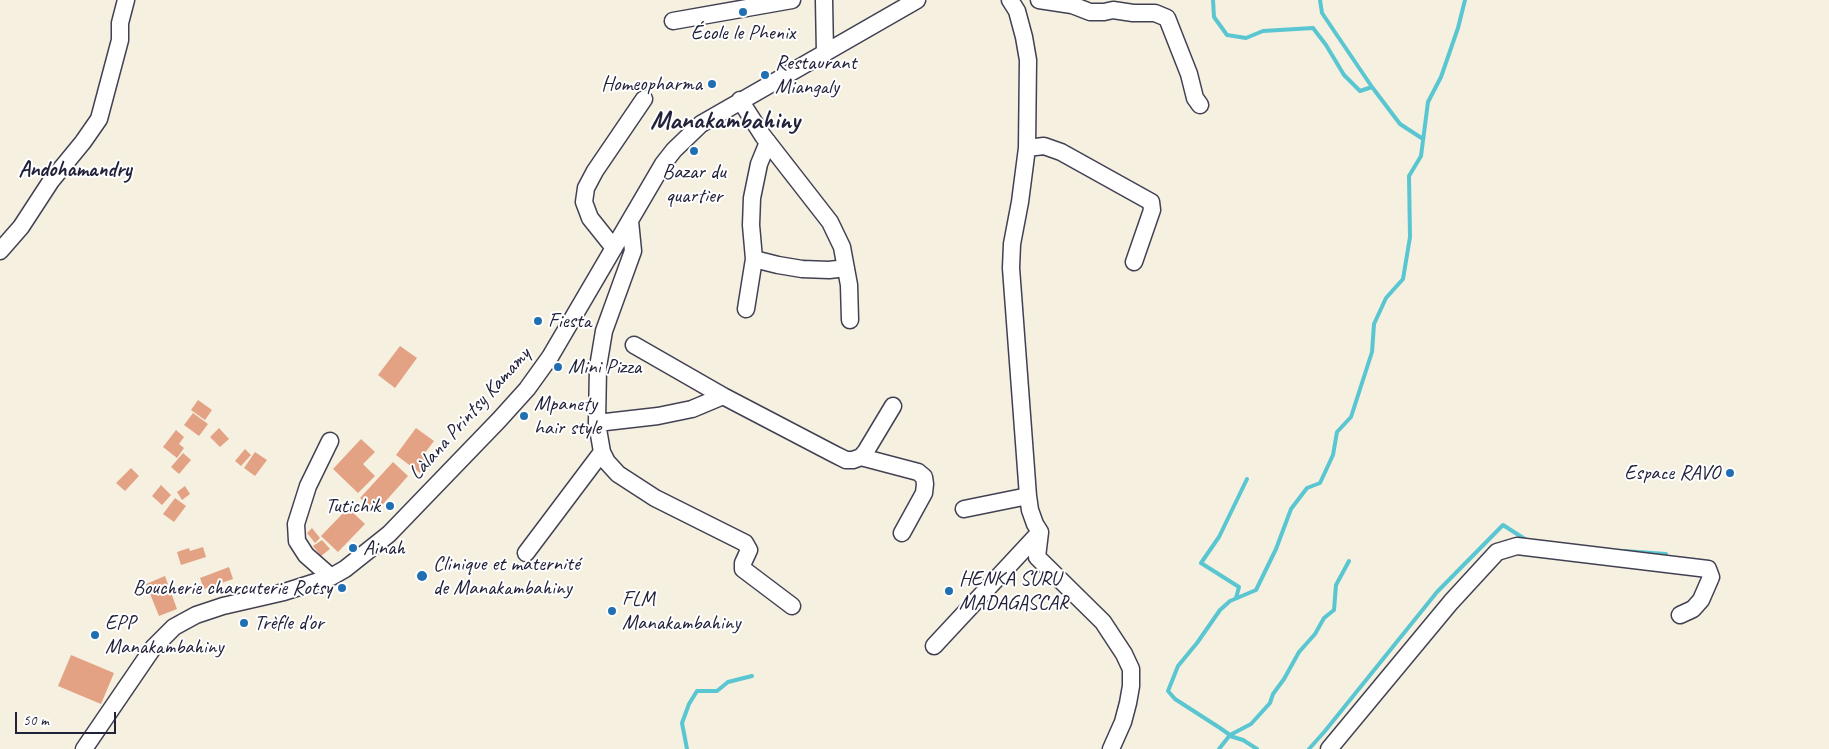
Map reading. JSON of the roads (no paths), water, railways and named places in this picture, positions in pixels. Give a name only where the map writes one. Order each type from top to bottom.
[{"type":"street","points":[[0,251],[21,226],[51,181],[99,119],[120,40],[120,23],[126,0]]},
{"type":"street","points":[[673,21],[792,0]]},
{"type":"street","points":[[824,0],[825,54]]},
{"type":"street","name":"Làlana Printsy Kamamy","points":[[84,749],[148,654],[174,627],[196,615],[222,606],[284,592],[331,577],[345,570],[389,534],[527,389],[550,357],[663,164],[674,150],[701,124],[918,0]]},
{"type":"street","points":[[1010,0],[1019,20],[1028,60],[1027,148],[1012,244],[1011,268],[1028,496],[1030,510],[1040,532],[1037,558],[1103,622],[1124,654],[1131,670],[1128,703],[1111,749]]},
{"type":"street","points":[[1039,0],[1072,5],[1090,12],[1113,10],[1133,13],[1155,13],[1167,18],[1189,74],[1195,98],[1200,105]]},
{"type":"street","points":[[614,248],[590,218],[584,202],[586,188],[595,171],[644,99]]},
{"type":"street","points":[[740,100],[768,142],[830,222],[842,247],[849,285],[850,320]]},
{"type":"street","points":[[746,309],[754,259],[751,224],[752,198],[759,164],[768,142]]},
{"type":"street","points":[[1027,148],[1044,146],[1061,152],[1151,202],[1152,210],[1134,262]]},
{"type":"street","points":[[630,221],[633,251],[629,267],[607,323],[600,349],[596,394],[597,422],[602,452],[607,462],[618,474],[655,498],[745,543],[749,550],[743,563],[743,569],[792,606]]},
{"type":"street","points":[[754,259],[802,269],[829,270],[846,268]]},
{"type":"street","points":[[634,345],[723,396],[846,460],[861,457],[918,472],[924,477],[924,493],[902,534]]},
{"type":"street","points":[[597,422],[658,416],[692,409],[723,396]]},
{"type":"street","points":[[861,457],[893,406]]},
{"type":"street","points":[[330,441],[308,486],[296,524],[297,541],[306,555],[331,577]]},
{"type":"street","points":[[526,553],[602,452]]},
{"type":"street","points":[[964,509],[1028,496]]},
{"type":"street","points":[[934,646],[1040,532]]},
{"type":"street","points":[[1329,749],[1451,602],[1497,552],[1517,546],[1708,569],[1711,577],[1701,600],[1694,610],[1680,615]]},
{"type":"waterway","points":[[1213,0],[1214,17],[1227,35],[1246,38],[1263,31],[1313,28],[1344,75],[1360,91],[1372,87],[1400,124],[1423,139]]},
{"type":"waterway","points":[[1320,0],[1322,13],[1372,87]]},
{"type":"waterway","points":[[1219,749],[1230,735],[1175,699],[1168,691],[1178,666],[1220,610],[1230,601],[1256,590],[1276,549],[1291,509],[1307,488],[1320,483],[1333,455],[1337,432],[1351,417],[1372,352],[1374,324],[1386,298],[1403,279],[1410,237],[1409,176],[1421,156],[1428,102],[1441,77],[1458,28],[1465,0]]},
{"type":"waterway","points":[[1236,598],[1239,587],[1201,563],[1219,537],[1247,479]]},
{"type":"waterway","points":[[1309,749],[1437,592],[1503,525],[1528,541]]},
{"type":"waterway","points":[[1624,551],[1666,554]]},
{"type":"waterway","points":[[1230,735],[1251,724],[1270,703],[1273,694],[1299,652],[1315,634],[1324,618],[1334,610],[1336,585],[1349,561]]},
{"type":"waterway","points":[[687,749],[682,723],[689,704],[697,691],[717,691],[728,682],[752,676]]},
{"type":"waterway","points":[[1230,736],[1243,740],[1257,749]]},
{"type":"place","name":"École le Phenix","points":[[743,12]]},
{"type":"place","name":"Restaurant Miangaly","points":[[765,75]]},
{"type":"place","name":"Homeopharma","points":[[712,84]]},
{"type":"place","name":"Bazar du quartier","points":[[694,151]]},
{"type":"place","name":"Fiesta","points":[[538,321]]},
{"type":"place","name":"Mini Pizza","points":[[558,367]]},
{"type":"place","name":"Mpanety hair style","points":[[524,416]]},
{"type":"place","name":"Espace RAVO","points":[[1730,473]]},
{"type":"place","name":"Tutichik","points":[[390,506]]},
{"type":"place","name":"Ainah","points":[[353,548]]},
{"type":"place","name":"Clinique et maternité de Manakambahiny","points":[[422,576]]},
{"type":"place","name":"Boucherie charcuterie Rotsy","points":[[342,588]]},
{"type":"place","name":"HENKA SURU MADAGASCAR","points":[[949,591]]},
{"type":"place","name":"FLM Manakambahiny","points":[[612,611]]},
{"type":"place","name":"Trèfle d'or","points":[[244,623]]},
{"type":"place","name":"EPP Manakambahiny","points":[[95,635]]},
{"type":"district","name":"Manakambahiny","points":[[725,121]]},
{"type":"district","name":"Andohamandry","points":[[75,170]]}]
